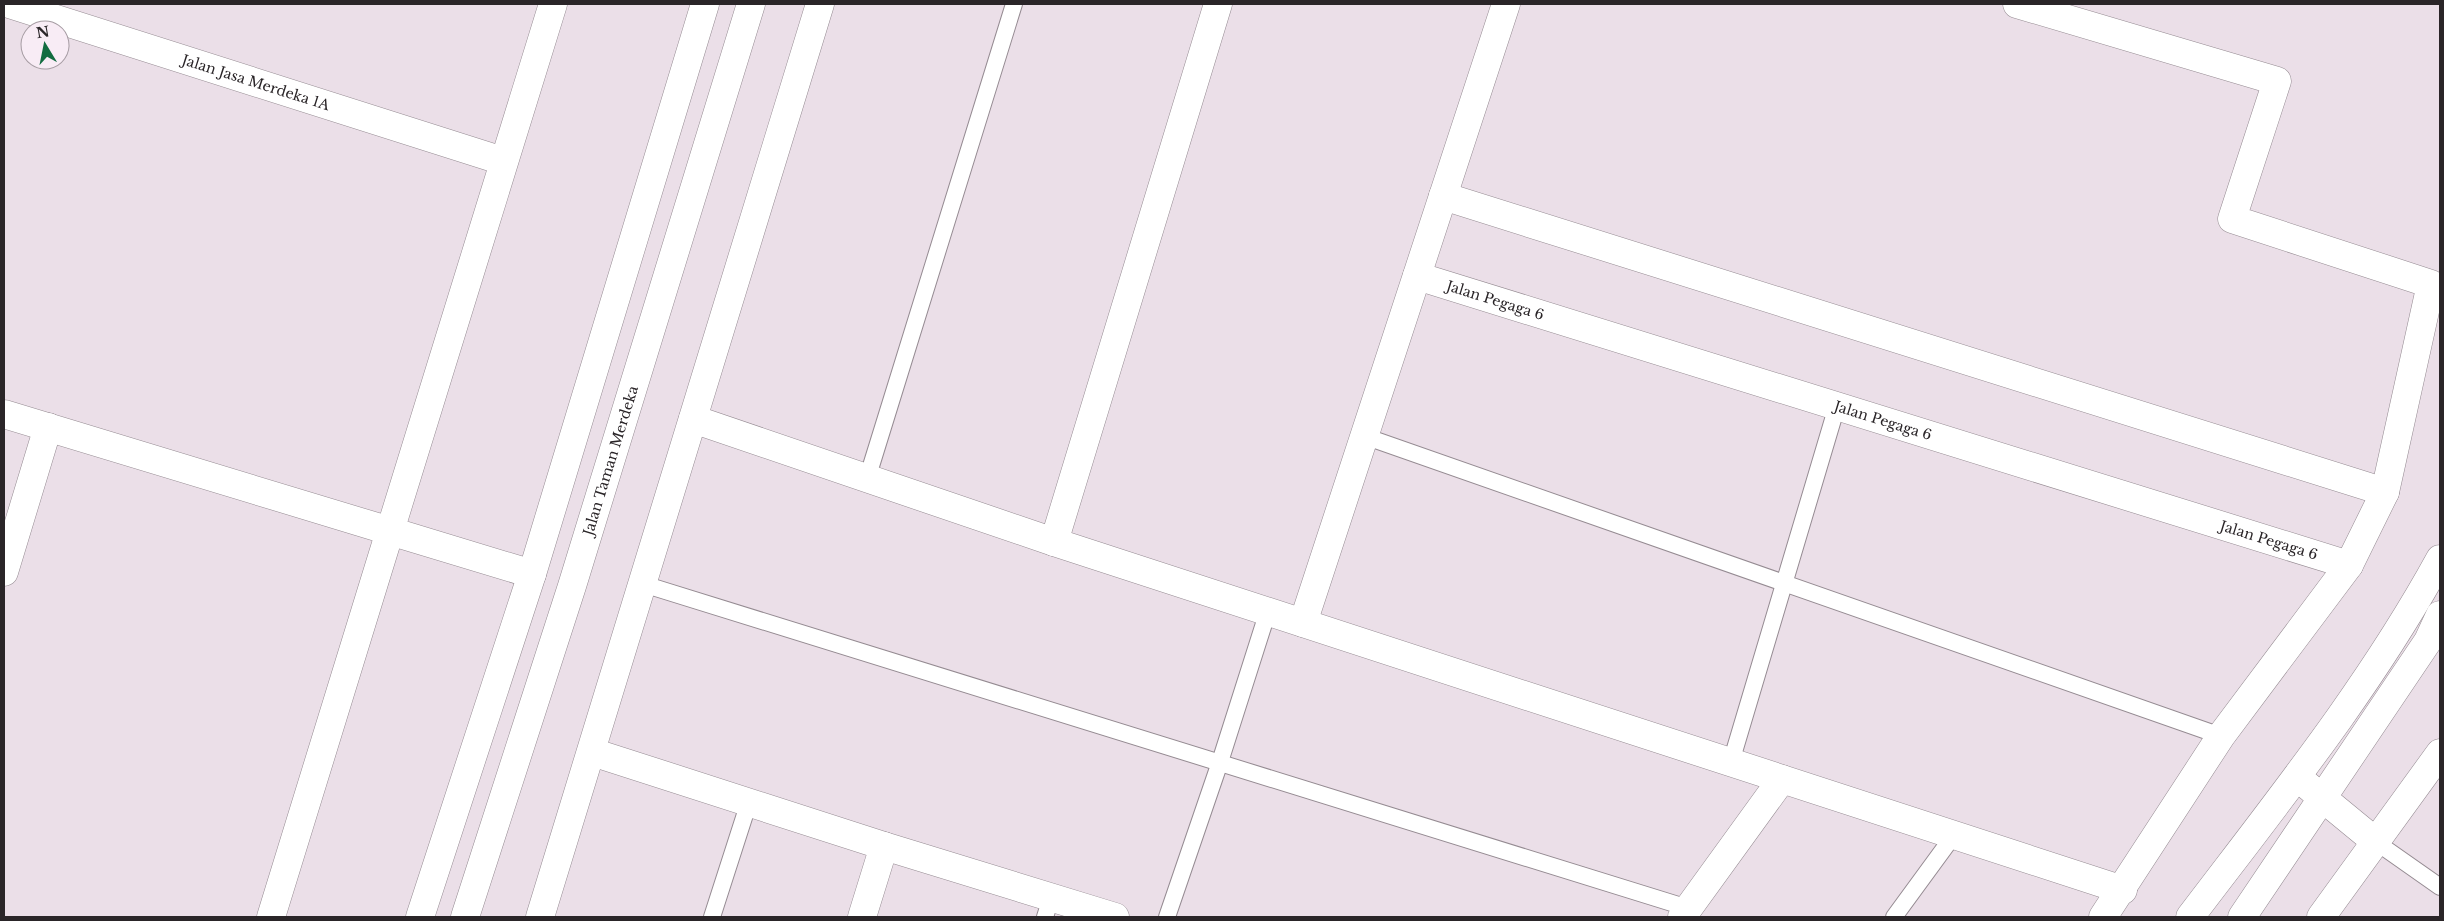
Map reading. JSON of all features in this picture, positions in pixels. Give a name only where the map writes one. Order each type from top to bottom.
[{"type":"street","name":"Jalan Jasa Merdeka 1A","points":[[9,4],[503,161]]},
{"type":"street","points":[[271,917],[553,4]]},
{"type":"street","points":[[420,917],[532,574],[705,4]]},
{"type":"street","name":"Jalan Taman Merdeka","points":[[465,917],[575,576],[751,4]]},
{"type":"street","points":[[540,917],[820,4]]},
{"type":"street","points":[[1054,542],[1218,4]]},
{"type":"street","points":[[1303,622],[1506,4]]},
{"type":"street","points":[[2017,4],[2277,81],[2232,219],[2431,284],[2385,492],[2349,565],[2221,736],[2104,917]]},
{"type":"street","points":[[1443,196],[2385,492]]},
{"type":"street","name":"Jalan Pegaga 6","points":[[1417,276],[2349,565]]},
{"type":"street","points":[[4,414],[532,574]]},
{"type":"street","points":[[693,419],[1054,542],[2123,890]]},
{"type":"street","points":[[4,572],[48,427]]},
{"type":"street","points":[[2190,917],[2297,777],[2407,619],[2440,560]]},
{"type":"street","points":[[2242,917],[2428,641],[2440,615]]},
{"type":"street","points":[[592,752],[884,846],[1048,907],[1115,917]]},
{"type":"street","points":[[2321,917],[2440,753]]},
{"type":"street","points":[[2297,777],[2376,842]]},
{"type":"street","points":[[1685,913],[1782,779]]},
{"type":"street","points":[[862,917],[884,846]]},
{"type":"lane","points":[[867,479],[1014,4]]},
{"type":"lane","points":[[1731,762],[1837,406]]},
{"type":"lane","points":[[1364,436],[2221,736]]},
{"type":"lane","points":[[643,584],[1220,764],[1685,913]]},
{"type":"lane","points":[[1167,917],[1220,764],[1268,611]]},
{"type":"lane","points":[[712,917],[748,802]]},
{"type":"lane","points":[[1894,917],[1954,835]]},
{"type":"lane","points":[[2376,842],[2440,887]]}]
